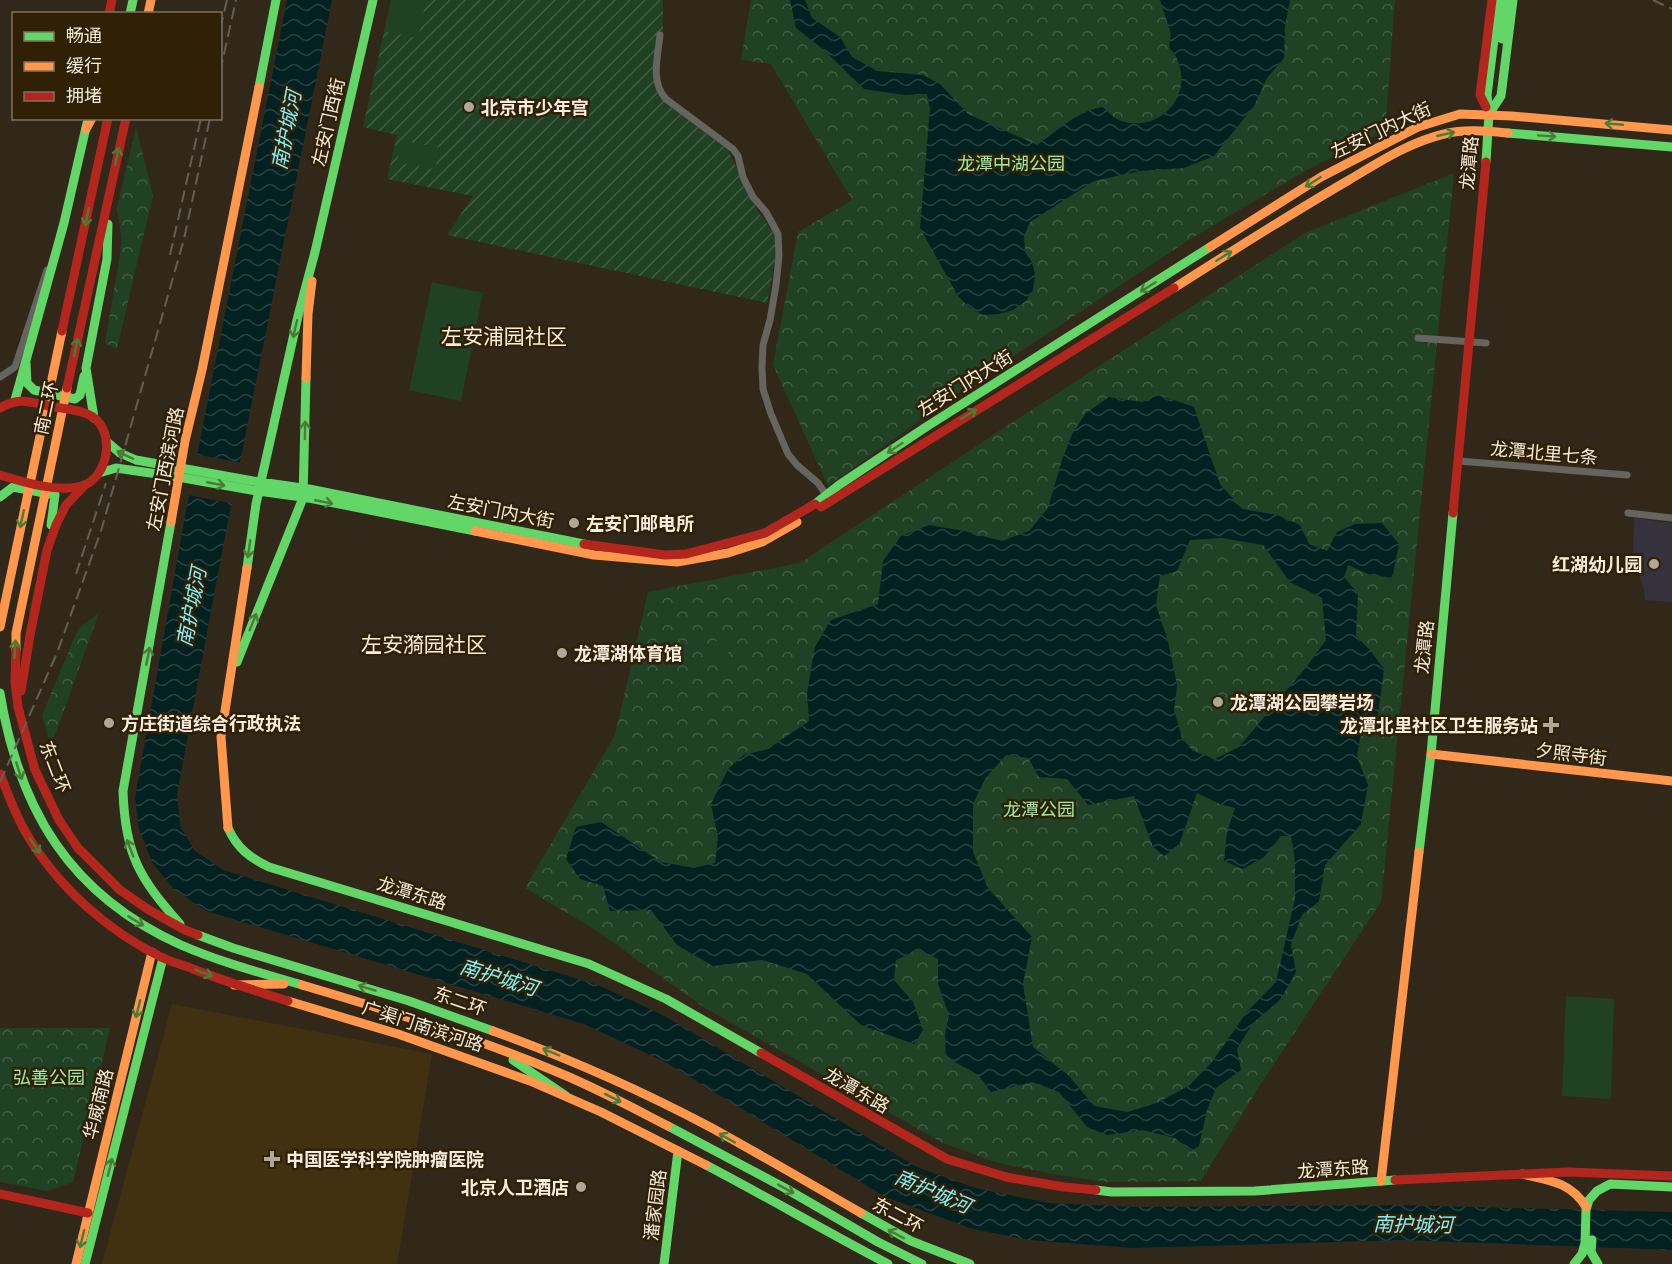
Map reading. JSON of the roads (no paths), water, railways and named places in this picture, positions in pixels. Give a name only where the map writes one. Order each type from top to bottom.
[{"type":"main road","name":"左安门西滨河路","points":[[185,930],[153,894],[138,867],[127,840],[123,814],[123,790],[206,351],[276,0]]},
{"type":"main road","name":"左安门西街","points":[[259,487],[373,0]]},
{"type":"main road","name":"龙潭路","points":[[1489,114],[1480,95],[1492,0]]},
{"type":"main road","name":"龙潭路","points":[[1382,1182],[1431,754],[1488,131],[1487,95],[1500,0]]},
{"type":"main road","name":"龙潭路","points":[[1489,114],[1496,96],[1506,0]]},
{"type":"main road","name":"龙潭路","points":[[1489,114],[1501,96],[1513,0]]},
{"type":"main road","name":"左安门内大街","points":[[829,498],[839,485],[935,421],[1321,177],[1418,127],[1460,114],[1489,114],[1672,130]]},
{"type":"main road","points":[[15,400],[64,223],[89,120]]},
{"type":"main road","name":"南二环","points":[[0,627],[108,120]]},
{"type":"main road","name":"南二环","points":[[18,707],[14,657],[20,605],[126,120]]},
{"type":"main road","name":"左安门内大街","points":[[183,473],[598,547],[665,555],[686,554],[715,548],[765,533],[829,498],[1309,204],[1419,142],[1458,131],[1488,131],[1672,147]]},
{"type":"main road","points":[[26,363],[27,383],[34,390],[75,399],[80,395],[107,259],[109,196]]},
{"type":"main road","name":"左安门西街","points":[[303,493],[308,314],[315,252]]},
{"type":"main road","points":[[86,368],[94,418]]},
{"type":"main road","points":[[0,408],[15,400],[72,411],[94,418],[102,425],[107,442],[106,456],[99,473]]},
{"type":"main road","points":[[107,442],[127,458],[183,473]]},
{"type":"main road","points":[[47,550],[66,505],[99,473],[116,468],[183,473]]},
{"type":"main road","points":[[0,475],[13,483],[55,491],[85,485]]},
{"type":"main road","points":[[0,497],[13,483]]},
{"type":"main road","name":"龙潭东路","points":[[259,487],[221,737],[228,827],[240,850],[253,860],[268,867],[589,964],[666,999],[947,1159],[1006,1177],[1112,1192],[1255,1191],[1568,1172],[1672,1176]]},
{"type":"main road","points":[[18,707],[47,550],[55,491]]},
{"type":"main road","name":"龙潭东路","points":[[231,676],[297,517],[303,493]]},
{"type":"main road","name":"东二环","points":[[0,693],[2,711],[20,776],[48,834],[65,859],[87,882],[110,903],[141,924],[199,953],[404,1016],[537,1064],[609,1096],[701,1142],[868,1237],[922,1264]]},
{"type":"main road","name":"东二环","points":[[18,707],[35,770],[59,820],[78,848],[120,890],[149,910],[185,930],[233,948],[408,1001],[543,1049],[616,1081],[709,1127],[910,1241],[970,1264]]},
{"type":"main road","name":"夕照寺街","points":[[1431,754],[1672,781]]},
{"type":"main road","name":"广渠门南滨河路","points":[[0,774],[17,815],[51,870],[98,917],[152,952],[234,985],[398,1034],[491,1066],[566,1096],[756,1191],[888,1264]]},
{"type":"main road","name":"华威南路","points":[[76,1264],[152,952]]},
{"type":"main road","name":"华威南路","points":[[85,1264],[163,958]]},
{"type":"main road","points":[[234,985],[296,984]]},
{"type":"main road","points":[[497,1049],[566,1096]]},
{"type":"main road","name":"潘家园路","points":[[664,1264],[678,1151]]},
{"type":"main road","points":[[1522,1174],[1554,1182],[1572,1190],[1590,1208]]},
{"type":"main road","points":[[1598,1264],[1588,1251],[1592,1195],[1610,1184],[1672,1187]]},
{"type":"main road","points":[[1590,1208],[1607,1193],[1617,1190],[1672,1191]]},
{"type":"main road","points":[[0,1194],[88,1213]]},
{"type":"main road","points":[[1574,1264],[1588,1251]]},
{"type":"street","points":[[660,35],[656,82],[660,92],[666,99],[733,148],[753,197],[766,212],[778,234],[779,256],[776,285],[763,345],[763,389],[788,454],[818,483],[829,498]]},
{"type":"street","points":[[0,377],[15,367],[64,223]]},
{"type":"street","points":[[1419,338],[1486,343]]},
{"type":"street","name":"龙潭北里七条","points":[[1459,461],[1627,475]]},
{"type":"street","points":[[1628,513],[1672,518]]},
{"type":"water","name":"南护城河","points":[[287,0],[332,0],[221,557],[177,794],[180,826],[195,851],[223,870],[598,985],[663,1015],[917,1167],[975,1188],[1049,1203],[1135,1207],[1400,1205],[1672,1212],[1672,1250],[1403,1240],[1133,1248],[1028,1240],[973,1229],[885,1197],[667,1063],[584,1024],[206,911],[174,889],[153,864],[139,829],[135,798],[185,516]]},
{"type":"water","points":[[790,0],[805,0],[812,18],[840,37],[852,57],[877,71],[923,75],[940,84],[968,114],[1037,145],[1068,122],[1093,109],[1102,107],[1118,120],[1135,123],[1148,122],[1160,117],[1170,109],[1181,86],[1181,73],[1174,53],[1169,48],[1171,34],[1160,0],[1290,0],[1285,27],[1284,58],[1267,78],[1254,106],[1214,156],[1184,168],[1140,171],[1094,181],[1030,222],[1024,236],[1025,252],[1032,262],[1035,275],[1033,290],[1026,301],[1013,310],[983,315],[969,307],[958,296],[920,228],[930,109],[927,94],[904,95],[864,89],[824,50],[796,28]]},
{"type":"water","points":[[1159,395],[1194,407],[1220,484],[1242,509],[1278,515],[1300,525],[1309,544],[1327,551],[1337,532],[1355,524],[1382,523],[1399,544],[1392,578],[1368,574],[1348,565],[1344,577],[1358,594],[1356,636],[1384,669],[1377,722],[1361,732],[1357,757],[1368,785],[1361,824],[1325,865],[1319,901],[1302,915],[1291,944],[1296,972],[1280,1000],[1253,1023],[1237,1049],[1241,1070],[1216,1088],[1207,1110],[1199,1146],[1191,1151],[1175,1138],[1143,1130],[1107,1135],[1087,1127],[1059,1092],[1032,1082],[991,1092],[978,1075],[946,1057],[945,1034],[949,1015],[938,984],[938,959],[918,950],[896,960],[894,980],[913,1002],[923,1030],[914,1044],[861,1025],[807,974],[762,960],[713,966],[677,945],[651,910],[610,911],[603,886],[580,879],[566,859],[576,827],[601,822],[661,862],[694,868],[715,863],[718,838],[711,804],[728,769],[744,755],[768,749],[809,721],[807,693],[815,647],[831,620],[878,604],[883,561],[901,536],[929,525],[1002,541],[1029,531],[1048,508],[1072,434],[1086,413],[1109,397],[1142,402]],"holes":[[[1222,538],[1263,545],[1290,582],[1322,598],[1326,640],[1239,747],[1215,759],[1193,751],[1182,738],[1174,710],[1177,685],[1168,641],[1156,605],[1160,576],[1177,571],[1190,540]],[[1006,755],[1028,758],[1039,777],[1067,779],[1088,805],[1134,796],[1153,847],[1164,856],[1179,845],[1197,793],[1235,808],[1227,832],[1224,861],[1243,869],[1264,857],[1281,836],[1291,836],[1295,861],[1295,899],[1276,982],[1247,1012],[1212,1062],[1190,1085],[1159,1102],[1128,1112],[1094,1106],[1069,1076],[1033,1047],[1023,984],[1032,937],[988,888],[973,852],[973,804],[985,779]]]},
{"type":"railway","points":[[222,21],[227,0]]},
{"type":"railway","points":[[222,63],[236,0]]},
{"type":"railway","points":[[1653,0],[1672,9]]},
{"type":"railway","points":[[170,255],[201,120]]},
{"type":"railway","points":[[0,782],[57,653],[101,531],[184,239],[210,120]]},
{"type":"railway","points":[[76,574],[106,483]]},
{"type":"place","name":"北京市少年宫","points":[[469,107]]},
{"type":"place","name":"左安门邮电所","points":[[574,523]]},
{"type":"place","name":"红湖幼儿园","points":[[1654,564]]},
{"type":"place","name":"龙潭湖体育馆","points":[[562,653]]},
{"type":"place","name":"龙潭湖公园攀岩场","points":[[1218,702]]},
{"type":"place","name":"方庄街道综合行政执法","points":[[109,723]]},
{"type":"place","name":"龙潭北里社区卫生服务站","points":[[1551,725]]},
{"type":"place","name":"中国医学科学院肿瘤医院","points":[[272,1159]]},
{"type":"place","name":"北京人卫酒店","points":[[581,1187]]},
{"type":"district","name":"左安浦园社区","points":[[504,336]]},
{"type":"district","name":"左安漪园社区","points":[[424,644]]},
{"type":"park label","name":"龙潭中湖公园","points":[[1011,163]]},
{"type":"park label","name":"龙潭公园","points":[[1039,809]]},
{"type":"park label","name":"弘善公园","points":[[49,1077]]}]
